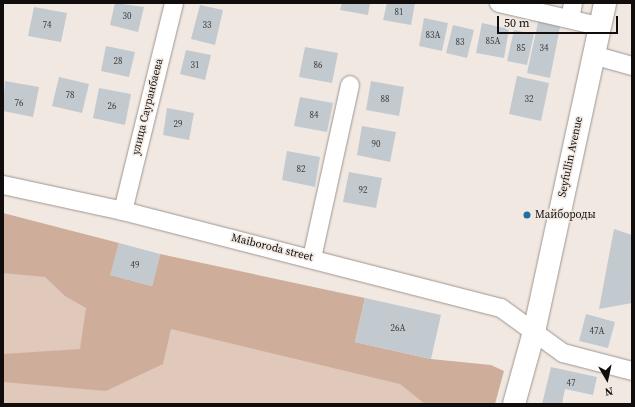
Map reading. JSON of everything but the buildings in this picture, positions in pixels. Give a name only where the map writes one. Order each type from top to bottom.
[{"type":"main road","name":"Seyfullin Avenue","points":[[514,404],[534,332],[605,3]]},
{"type":"street","name":"улица Сауранбаева","points":[[123,211],[174,3]]},
{"type":"street","points":[[499,3],[572,11],[599,26]]},
{"type":"street","points":[[593,55],[632,66]]},
{"type":"street","points":[[312,258],[350,85]]},
{"type":"street","name":"Maiboroda street","points":[[3,185],[123,211],[312,258],[501,308],[563,353],[632,371]]},
{"type":"shaded area","points":[[3,213],[119,243],[111,275],[152,286],[160,254],[365,298],[355,342],[431,359],[491,365],[504,371],[495,404],[425,404],[400,384],[171,329],[163,364],[106,391],[3,382],[3,354],[80,349],[86,308],[65,296],[45,277],[3,273]]},
{"type":"shaded area","points":[[3,270],[110,275],[479,404],[3,404]]},
{"type":"place","name":"Майбороды","points":[[527,215]]}]
